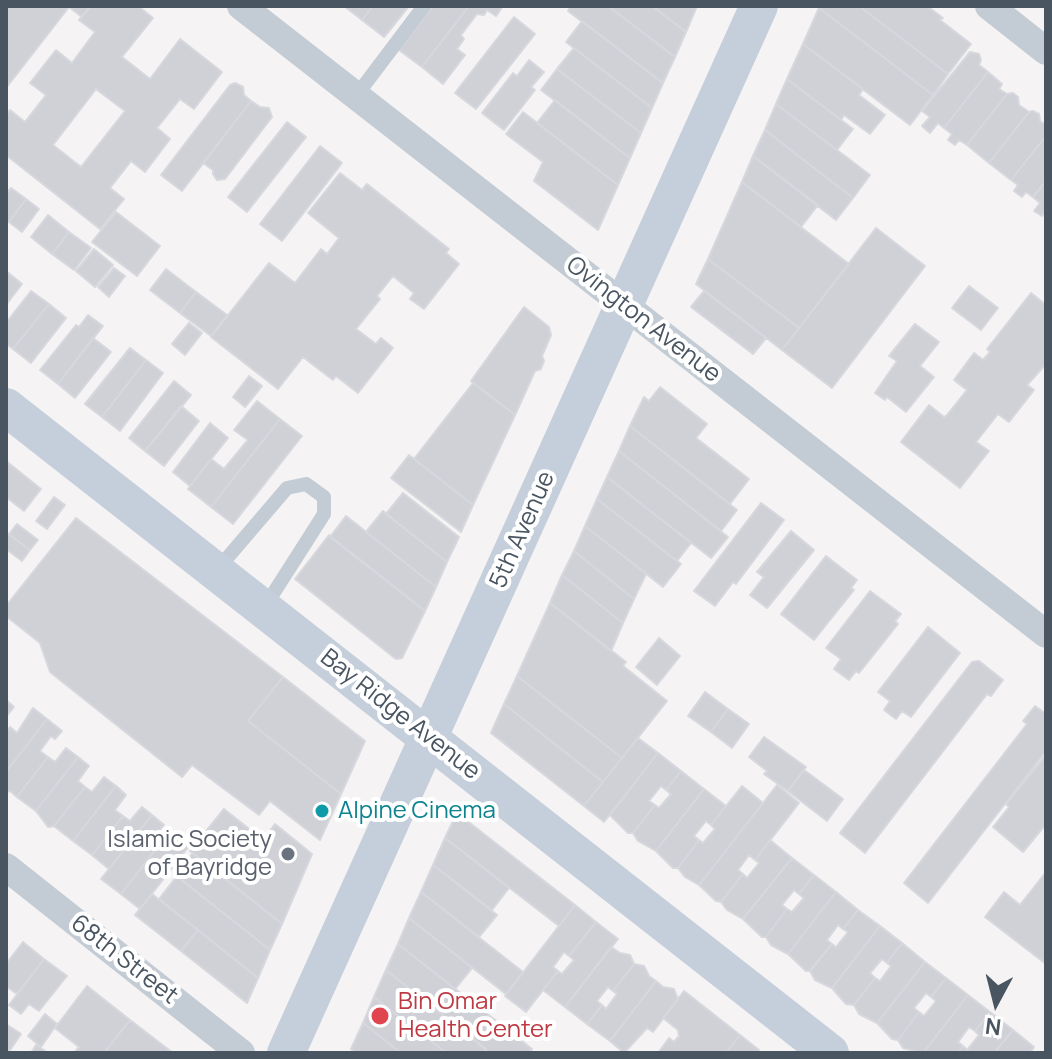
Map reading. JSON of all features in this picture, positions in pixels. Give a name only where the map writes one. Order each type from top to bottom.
[{"type":"street","name":"Ovington Avenue","points":[[241,6],[1046,634]]},
{"type":"street","name":"5th Avenue","points":[[286,1053],[759,6]]},
{"type":"street","points":[[989,6],[1046,51]]},
{"type":"street","name":"Bay Ridge Avenue","points":[[6,407],[830,1053]]},
{"type":"street","name":"68th Street","points":[[6,867],[241,1053]]},
{"type":"lane","points":[[356,96],[424,6]]},
{"type":"lane","points":[[216,571],[287,488],[306,484],[324,497],[324,514],[264,609]]},
{"type":"building","points":[[10,6],[90,6],[82,17],[69,7],[6,88],[6,9]]},
{"type":"building","points":[[91,6],[138,6],[153,18],[122,57],[150,79],[180,39],[222,72],[194,109],[180,99],[157,128],[170,139],[145,172],[131,161],[110,188],[124,199],[100,229],[6,155],[6,115],[10,110],[25,122],[46,95],[30,83],[56,50],[72,63],[95,32],[79,20]],"holes":[[[96,89],[125,111],[81,167],[53,145]]]},
{"type":"building","points":[[344,6],[373,6],[362,20]]},
{"type":"building","points":[[373,6],[409,6],[384,37],[362,20]]},
{"type":"building","points":[[433,6],[469,6],[422,67],[399,50]]},
{"type":"building","points":[[469,6],[503,6],[496,16],[487,10],[484,15],[477,14],[461,35],[464,39],[457,49],[465,55],[443,84],[422,67]]},
{"type":"building","points":[[571,6],[608,6],[675,57],[663,83],[568,11]]},
{"type":"building","points":[[614,6],[652,6],[686,32],[675,57],[612,9]]},
{"type":"building","points":[[652,6],[697,6],[686,32]]},
{"type":"building","points":[[820,6],[859,6],[948,74],[933,95]]},
{"type":"building","points":[[859,6],[927,6],[971,44],[948,74]]},
{"type":"building","points":[[819,8],[933,95],[910,125],[803,44]]},
{"type":"building","points":[[514,17],[535,34],[476,109],[455,93]]},
{"type":"building","points":[[582,21],[663,83],[652,108],[566,42]]},
{"type":"building","points":[[803,44],[863,89],[859,95],[885,115],[870,134],[844,115],[841,120],[787,79]]},
{"type":"building","points":[[574,48],[652,108],[641,133],[557,69]]},
{"type":"building","points":[[970,52],[979,54],[979,65],[988,72],[944,128],[938,123],[930,133],[922,126],[930,117],[922,111]]},
{"type":"building","points":[[529,60],[544,72],[531,87],[535,90],[504,130],[482,113],[513,73],[517,76]]},
{"type":"building","points":[[557,69],[641,133],[630,158],[541,90]]},
{"type":"building","points":[[988,72],[1002,84],[999,89],[1007,94],[967,145],[959,140],[955,145],[948,140],[952,134],[944,128]]},
{"type":"building","points":[[787,79],[853,129],[837,150],[776,104]]},
{"type":"building","points":[[235,83],[243,87],[244,95],[251,101],[182,191],[161,175],[230,85]]},
{"type":"building","points":[[1013,93],[1018,97],[1019,105],[1029,112],[989,163],[967,145],[1007,94]]},
{"type":"building","points":[[555,100],[630,158],[618,185],[537,123]]},
{"type":"building","points":[[251,101],[269,108],[272,117],[225,179],[217,180],[213,170],[203,163]]},
{"type":"building","points":[[776,104],[870,175],[853,198],[765,130]]},
{"type":"building","points":[[1033,111],[1046,125],[1046,136],[1011,180],[989,163],[1029,112]]},
{"type":"building","points":[[523,112],[618,185],[598,230],[534,181],[543,162],[506,134]]},
{"type":"building","points":[[287,122],[306,137],[247,212],[228,197]]},
{"type":"building","points":[[765,130],[853,198],[836,220],[753,156]]},
{"type":"building","points":[[1046,136],[1046,181],[1033,197],[1026,192],[1022,197],[1014,191],[1018,185],[1011,180]]},
{"type":"building","points":[[320,146],[342,163],[282,241],[260,224]]},
{"type":"building","points":[[753,156],[818,205],[801,227],[742,182]]},
{"type":"building","points":[[340,173],[362,190],[367,184],[449,249],[446,253],[459,264],[424,309],[410,299],[414,293],[393,276],[377,296],[380,299],[356,329],[376,344],[381,338],[393,348],[358,393],[336,376],[333,380],[303,357],[278,389],[211,337],[269,263],[295,283],[321,249],[327,254],[339,238],[308,213]]},
{"type":"building","points":[[1046,181],[1046,210],[1042,216],[1034,211],[1040,203],[1033,197]]},
{"type":"building","points":[[742,182],[849,264],[799,328],[708,259]]},
{"type":"building","points":[[11,188],[26,199],[9,222],[6,220],[6,194]]},
{"type":"building","points":[[26,199],[39,209],[22,232],[9,222]]},
{"type":"building","points":[[116,212],[160,246],[137,276],[92,242]]},
{"type":"building","points":[[48,215],[69,232],[52,254],[31,237]]},
{"type":"building","points":[[876,228],[925,266],[832,388],[782,350]]},
{"type":"building","points":[[69,232],[91,248],[74,270],[52,254]]},
{"type":"building","points":[[94,249],[113,265],[95,287],[76,271]]},
{"type":"building","points":[[708,259],[799,328],[782,350],[696,284]]},
{"type":"building","points":[[114,268],[125,276],[109,297],[98,287]]},
{"type":"building","points":[[166,269],[196,292],[180,313],[150,290]]},
{"type":"building","points":[[6,271],[22,284],[6,305]]},
{"type":"building","points":[[969,286],[998,308],[981,330],[952,308]]},
{"type":"building","points":[[31,291],[49,304],[13,349],[6,343],[6,323]]},
{"type":"building","points":[[704,291],[766,338],[753,354],[691,307]]},
{"type":"building","points":[[196,292],[227,315],[211,336],[180,313]]},
{"type":"building","points":[[1031,293],[1046,305],[1046,364],[1027,385],[1034,390],[1009,422],[998,414],[976,442],[989,451],[960,488],[901,442],[929,405],[944,417],[947,415],[967,390],[954,380],[974,353],[983,360],[990,352],[987,349]]},
{"type":"building","points":[[49,304],[66,318],[31,363],[13,349]]},
{"type":"building","points":[[524,307],[549,327],[551,335],[542,356],[541,369],[535,371],[515,415],[471,381]]},
{"type":"building","points":[[88,315],[103,326],[58,384],[40,370],[76,325],[79,327]]},
{"type":"building","points":[[189,323],[202,333],[185,355],[172,344]]},
{"type":"building","points":[[915,324],[939,342],[920,366],[934,377],[906,412],[887,397],[885,400],[875,393],[897,361],[889,356]]},
{"type":"building","points":[[93,338],[111,352],[75,398],[58,384]]},
{"type":"building","points":[[130,348],[146,360],[102,417],[85,404]]},
{"type":"building","points":[[146,360],[163,373],[120,431],[102,417]]},
{"type":"building","points":[[249,376],[262,386],[245,407],[233,397]]},
{"type":"building","points":[[174,381],[191,395],[145,451],[129,438]]},
{"type":"building","points":[[473,383],[515,415],[473,505],[414,459]]},
{"type":"building","points":[[660,387],[707,424],[696,438],[749,479],[730,504],[630,426],[644,397],[649,401]]},
{"type":"building","points":[[257,401],[280,419],[211,507],[188,489],[211,459],[224,469],[248,440],[234,430]]},
{"type":"building","points":[[181,406],[199,421],[164,466],[145,451]]},
{"type":"building","points":[[280,419],[302,436],[233,524],[211,507]]},
{"type":"building","points":[[210,423],[228,438],[190,486],[173,472]]},
{"type":"building","points":[[630,426],[737,510],[721,531],[619,451]]},
{"type":"building","points":[[619,451],[728,537],[711,558],[607,477]]},
{"type":"building","points":[[409,455],[473,505],[461,532],[391,478]]},
{"type":"building","points":[[6,461],[41,489],[24,511],[6,497]]},
{"type":"building","points":[[607,477],[691,543],[677,561],[597,499]]},
{"type":"building","points":[[403,493],[459,537],[447,562],[386,514]]},
{"type":"building","points":[[54,497],[65,505],[47,529],[36,521]]},
{"type":"building","points":[[597,499],[681,564],[663,587],[585,526]]},
{"type":"building","points":[[761,503],[784,520],[736,584],[733,582],[715,606],[694,591]]},
{"type":"building","points":[[383,511],[447,562],[436,587],[366,532]]},
{"type":"building","points":[[346,516],[436,587],[425,611],[330,537]]},
{"type":"building","points":[[76,518],[283,677],[248,721],[341,794],[320,840],[270,801],[259,815],[192,765],[182,777],[50,672],[40,643],[6,616],[6,606]]},
{"type":"building","points":[[17,524],[38,540],[30,550],[9,534]]},
{"type":"building","points":[[585,526],[646,574],[634,599],[574,551]]},
{"type":"building","points":[[791,531],[814,550],[767,608],[750,595],[764,577],[757,572]]},
{"type":"building","points":[[9,534],[30,550],[22,561],[6,549]]},
{"type":"building","points":[[329,535],[425,611],[402,658],[396,659],[295,579]]},
{"type":"building","points":[[574,551],[634,599],[623,623],[562,575]]},
{"type":"building","points":[[826,556],[857,580],[851,588],[854,590],[814,640],[781,614]]},
{"type":"building","points":[[562,575],[623,623],[611,651],[550,603]]},
{"type":"building","points":[[870,591],[901,614],[895,621],[898,624],[859,673],[856,671],[849,680],[834,669],[841,659],[826,648]]},
{"type":"building","points":[[550,603],[626,662],[623,666],[667,701],[622,758],[517,676]]},
{"type":"building","points":[[928,627],[960,653],[911,717],[902,711],[896,719],[884,710],[890,701],[878,692]]},
{"type":"building","points":[[659,638],[680,656],[657,685],[636,667]]},
{"type":"building","points":[[979,661],[1003,680],[991,696],[987,694],[865,853],[840,833],[972,662]]},
{"type":"building","points":[[517,676],[622,758],[603,782],[504,704]]},
{"type":"building","points":[[283,677],[365,741],[341,794],[248,721]]},
{"type":"building","points":[[705,692],[728,709],[711,732],[688,716]]},
{"type":"building","points":[[6,700],[14,707],[6,717]]},
{"type":"building","points":[[504,704],[603,782],[584,806],[491,733]]},
{"type":"building","points":[[1035,706],[1046,714],[1046,751],[928,903],[904,883],[1027,724],[1023,721]]},
{"type":"building","points":[[33,708],[47,719],[6,772],[6,733],[10,727],[17,733]]},
{"type":"building","points":[[728,709],[749,724],[732,748],[711,732]]},
{"type":"building","points":[[47,719],[62,731],[55,739],[51,736],[40,751],[48,757],[17,797],[10,791],[6,792],[6,772]]},
{"type":"building","points":[[764,737],[806,767],[788,791],[764,774],[767,771],[749,757]]},
{"type":"building","points":[[638,738],[658,753],[604,822],[584,806]]},
{"type":"building","points":[[66,748],[78,757],[36,811],[17,797],[48,757],[55,762]]},
{"type":"building","points":[[658,753],[681,771],[666,790],[661,786],[649,801],[655,805],[633,833],[628,833],[610,815]]},
{"type":"building","points":[[1046,755],[1046,824],[1023,852],[993,827],[1009,807],[1006,804]]},
{"type":"building","points":[[78,757],[89,766],[78,781],[85,787],[54,826],[48,827],[36,811]]},
{"type":"building","points":[[804,770],[843,799],[827,821],[788,791]]},
{"type":"building","points":[[681,771],[704,789],[656,851],[638,841],[633,833],[655,805],[659,808],[671,794],[666,790]]},
{"type":"building","points":[[104,777],[116,786],[73,841],[54,826],[85,787],[92,792]]},
{"type":"building","points":[[777,785],[799,803],[755,860],[749,855],[738,870],[743,874],[721,902],[716,901],[699,885]]},
{"type":"building","points":[[116,786],[126,795],[115,810],[123,816],[92,855],[73,841]]},
{"type":"building","points":[[742,786],[763,803],[699,885],[685,877],[678,868],[699,840],[703,843],[715,829],[711,825]]},
{"type":"building","points":[[704,789],[726,806],[711,825],[706,821],[694,836],[699,840],[678,868],[673,868],[656,851]]},
{"type":"building","points":[[142,807],[152,815],[109,869],[92,855],[123,816],[130,821]]},
{"type":"building","points":[[224,809],[263,840],[275,824],[312,854],[282,924],[190,851]]},
{"type":"building","points":[[457,813],[575,905],[559,926],[445,838]]},
{"type":"building","points":[[152,815],[164,825],[152,839],[159,845],[121,894],[101,879]]},
{"type":"building","points":[[178,836],[190,845],[140,909],[121,894],[159,845],[167,851]]},
{"type":"building","points":[[445,838],[509,888],[492,910],[433,865]]},
{"type":"building","points":[[770,840],[792,858],[743,919],[727,910],[721,902],[743,874],[747,878],[759,863],[755,860]]},
{"type":"building","points":[[193,853],[282,924],[270,950],[175,875]]},
{"type":"building","points":[[792,858],[814,875],[799,894],[794,890],[782,905],[787,909],[766,937],[762,937],[743,919]]},
{"type":"building","points":[[433,865],[497,915],[479,937],[421,892]]},
{"type":"building","points":[[1046,872],[1046,964],[985,917],[1004,892],[1020,905]]},
{"type":"building","points":[[814,875],[836,892],[788,954],[771,945],[766,937],[787,909],[792,912],[804,898],[799,894]]},
{"type":"building","points":[[177,876],[270,950],[258,978],[159,899]]},
{"type":"building","points":[[421,892],[523,972],[506,994],[409,918]]},
{"type":"building","points":[[836,892],[858,910],[843,929],[838,925],[827,940],[832,944],[810,971],[806,971],[788,954]]},
{"type":"building","points":[[152,894],[198,930],[181,951],[135,915]]},
{"type":"building","points":[[575,905],[596,922],[569,956],[564,952],[553,967],[558,971],[526,1012],[505,996]]},
{"type":"building","points":[[858,910],[880,926],[832,988],[815,980],[810,971],[832,944],[836,947],[848,932],[843,929]]},
{"type":"building","points":[[409,918],[472,968],[455,989],[398,944]]},
{"type":"building","points":[[596,922],[618,939],[565,1007],[543,990],[558,971],[562,974],[574,960],[569,956]]},
{"type":"building","points":[[880,926],[902,943],[887,963],[882,959],[870,973],[875,978],[854,1005],[846,1004],[832,988]]},
{"type":"building","points":[[198,930],[258,978],[247,1003],[181,951]]},
{"type":"building","points":[[23,942],[44,959],[17,994],[6,986],[6,964]]},
{"type":"building","points":[[902,943],[925,962],[877,1023],[859,1014],[854,1005],[875,978],[880,981],[891,966],[887,963]]},
{"type":"building","points":[[398,944],[532,1049],[528,1053],[490,1053],[386,970]]},
{"type":"building","points":[[611,947],[630,955],[634,964],[613,991],[608,987],[597,1001],[602,1005],[587,1024],[565,1007]]},
{"type":"building","points":[[44,959],[67,976],[39,1011],[29,1004],[21,1014],[9,1005]]},
{"type":"building","points":[[925,962],[946,978],[931,997],[926,993],[914,1008],[919,1012],[898,1040],[892,1039],[877,1023]]},
{"type":"building","points":[[634,964],[644,966],[656,981],[610,1041],[587,1024],[602,1005],[606,1009],[617,994],[613,991]]},
{"type":"building","points":[[386,970],[486,1049],[483,1053],[446,1053],[374,997]]},
{"type":"building","points":[[946,978],[968,995],[923,1053],[903,1048],[898,1040],[919,1012],[924,1016],[936,1001],[931,997]]},
{"type":"building","points":[[656,981],[663,987],[674,989],[678,999],[653,1032],[647,1028],[624,1053],[610,1041]]},
{"type":"building","points":[[87,986],[130,1020],[104,1053],[74,1053],[79,1047],[55,1028]]},
{"type":"building","points":[[684,991],[740,1035],[726,1053],[658,1053],[669,1038],[674,1042],[679,1036],[678,1030],[663,1018]]},
{"type":"building","points":[[968,995],[990,1012],[975,1031],[969,1027],[958,1042],[963,1046],[958,1053],[923,1053]]},
{"type":"building","points":[[374,997],[446,1053],[401,1053],[363,1023]]},
{"type":"building","points":[[990,1012],[1013,1030],[994,1053],[958,1053],[963,1046],[967,1050],[979,1035],[975,1031]]},
{"type":"building","points":[[45,1014],[57,1024],[41,1047],[28,1036]]},
{"type":"building","points":[[130,1020],[173,1053],[104,1053]]},
{"type":"building","points":[[363,1023],[401,1053],[356,1053],[351,1049]]},
{"type":"building","points":[[6,1024],[21,1034],[8,1053],[6,1053]]},
{"type":"building","points":[[1013,1030],[1034,1047],[1030,1053],[994,1053]]},
{"type":"building","points":[[740,1035],[759,1050],[757,1053],[726,1053]]},
{"type":"building","points":[[36,1045],[48,1053],[31,1053]]},
{"type":"place","name":"Alpine Cinema","points":[[322,811]]},
{"type":"place","name":"Islamic Society of Bayridge","points":[[288,854]]},
{"type":"place","name":"Bin Omar Health Center","points":[[380,1016]]}]
